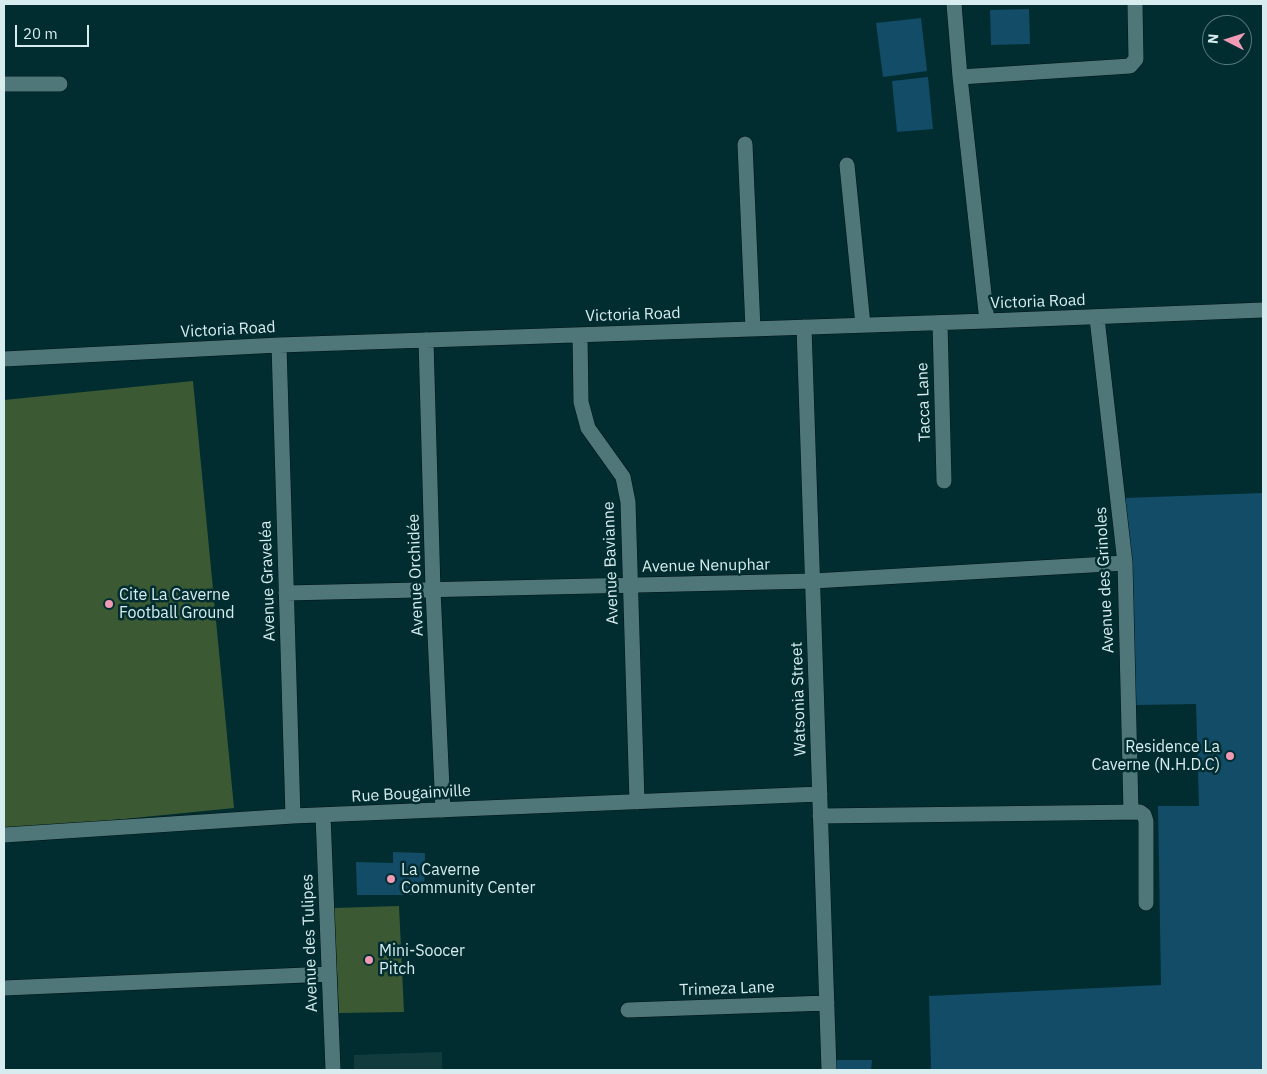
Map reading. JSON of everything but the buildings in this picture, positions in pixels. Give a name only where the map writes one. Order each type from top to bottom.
[{"type":"street","points":[[954,4],[960,77],[987,322]]},
{"type":"street","points":[[960,77],[1130,66],[1136,59],[1135,4]]},
{"type":"street","points":[[4,84],[60,84]]},
{"type":"street","points":[[745,144],[754,329]]},
{"type":"street","points":[[847,165],[862,325]]},
{"type":"street","name":"Victoria Road","points":[[4,359],[279,345],[987,322],[1263,310]]},
{"type":"street","name":"Avenue des Grinoles","points":[[1098,318],[1125,563],[1131,811]]},
{"type":"street","name":"Tacca Lane","points":[[940,323],[944,481]]},
{"type":"street","name":"Watsonia Street","points":[[804,327],[829,1070]]},
{"type":"street","name":"Avenue Bavianne","points":[[580,335],[581,402],[588,428],[623,477],[628,502],[637,802]]},
{"type":"street","name":"Avenue Orchidée","points":[[426,340],[433,590],[443,810]]},
{"type":"street","name":"Avenue Graveléa","points":[[279,345],[293,816]]},
{"type":"street","name":"Avenue Nenuphar","points":[[286,594],[813,581],[1125,563]]},
{"type":"street","name":"Rue Bougainville","points":[[4,835],[293,816],[820,794]]},
{"type":"street","points":[[820,816],[1140,812],[1144,815],[1146,821],[1146,903]]},
{"type":"street","name":"Avenue des Tulipes","points":[[323,815],[333,1070]]},
{"type":"street","points":[[4,988],[329,974]]},
{"type":"street","name":"Trimeza Lane","points":[[628,1010],[827,1003]]},
{"type":"shaded area","points":[[442,1052],[442,1070],[354,1070],[354,1055]]},
{"type":"green space","name":"Cite La Caverne Football Ground","points":[[193,381],[234,808],[4,831],[4,400]]},
{"type":"green space","name":"Mini-Soocer Pitch","points":[[399,906],[404,1012],[339,1013],[334,908]]},
{"type":"place","name":"Cite La Caverne Football Ground","points":[[109,604]]},
{"type":"place","name":"Residence La Caverne (N.H.D.C)","points":[[1230,756]]},
{"type":"place","name":"La Caverne Community Center","points":[[391,879]]},
{"type":"place","name":"Mini-Soocer Pitch","points":[[369,960]]}]
